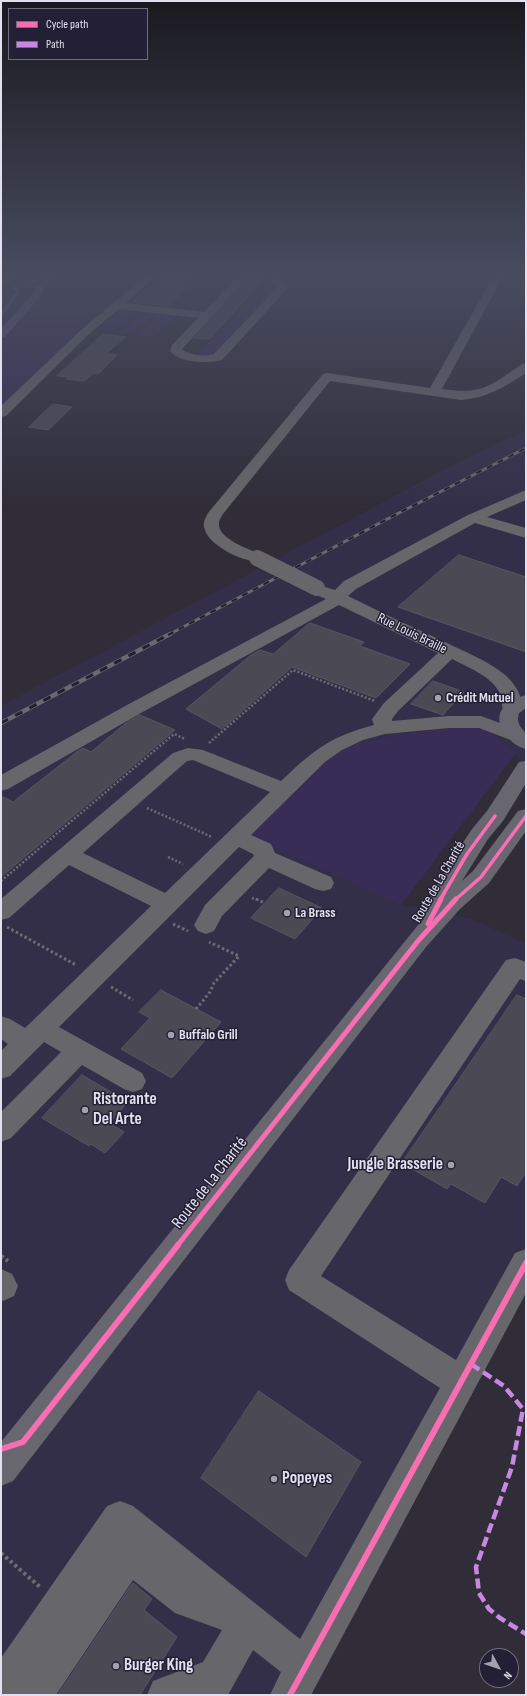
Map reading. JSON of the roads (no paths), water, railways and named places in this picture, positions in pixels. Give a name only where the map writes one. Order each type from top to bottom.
[{"type":"main road","points":[[516,707],[507,717],[509,726],[521,739]]},
{"type":"main road","name":"Route de La Charité","points":[[418,941],[457,870],[480,834],[495,816],[526,767]]},
{"type":"main road","name":"Route de La Charité","points":[[1,1469],[418,941],[452,903],[482,877],[526,816]]},
{"type":"street","points":[[1,414],[64,352]]},
{"type":"street","points":[[176,352],[184,356],[209,359],[218,357],[223,352]]},
{"type":"street","points":[[456,352],[434,392],[461,396],[484,394],[526,367]]},
{"type":"street","name":"Rue Louis Braille","points":[[434,392],[326,377],[216,513],[211,523],[213,532],[221,540],[240,551],[480,666],[505,684],[526,693]]},
{"type":"street","points":[[1,784],[134,709],[338,599],[343,590],[350,585],[472,518],[526,494]]},
{"type":"street","points":[[472,518],[526,533]]},
{"type":"street","points":[[384,728],[382,719],[391,706],[449,652]]},
{"type":"street","points":[[481,722],[516,707],[512,702],[505,684]]},
{"type":"street","points":[[1,1068],[95,976],[170,914],[233,841],[318,758],[335,746],[356,736],[384,728],[449,722],[481,722],[521,739]]},
{"type":"street","points":[[1,912],[180,757],[188,754],[196,754],[284,790]]},
{"type":"street","points":[[233,841],[263,849],[266,858],[323,883]]},
{"type":"street","points":[[68,855],[170,914]]},
{"type":"street","points":[[200,932],[213,911],[266,858]]},
{"type":"street","points":[[461,1382],[300,1280],[515,967],[526,972]]},
{"type":"street","points":[[1,1026],[81,1051],[132,1081]]},
{"type":"street","points":[[1,1130],[67,1062],[81,1051]]},
{"type":"street","points":[[1,1691],[120,1519],[249,1621],[298,1681],[526,1263]]},
{"type":"street","points":[[33,1695],[119,1568],[130,1561],[141,1563],[188,1600],[249,1621]]},
{"type":"street","points":[[167,1695],[211,1686],[249,1621]]},
{"type":"railway","points":[[168,635],[395,515],[526,448]]},
{"type":"railway","points":[[1,723],[170,634]]},
{"type":"place","name":"Crédit Mutuel","points":[[438,698]]},
{"type":"place","name":"La Brass","points":[[287,913]]},
{"type":"place","name":"Buffalo Grill","points":[[171,1035]]},
{"type":"place","name":"Ristorante Del Arte","points":[[85,1110]]},
{"type":"place","name":"Jungle Brasserie","points":[[451,1165]]},
{"type":"place","name":"Popeyes","points":[[274,1479]]},
{"type":"place","name":"Burger King","points":[[116,1666]]}]
